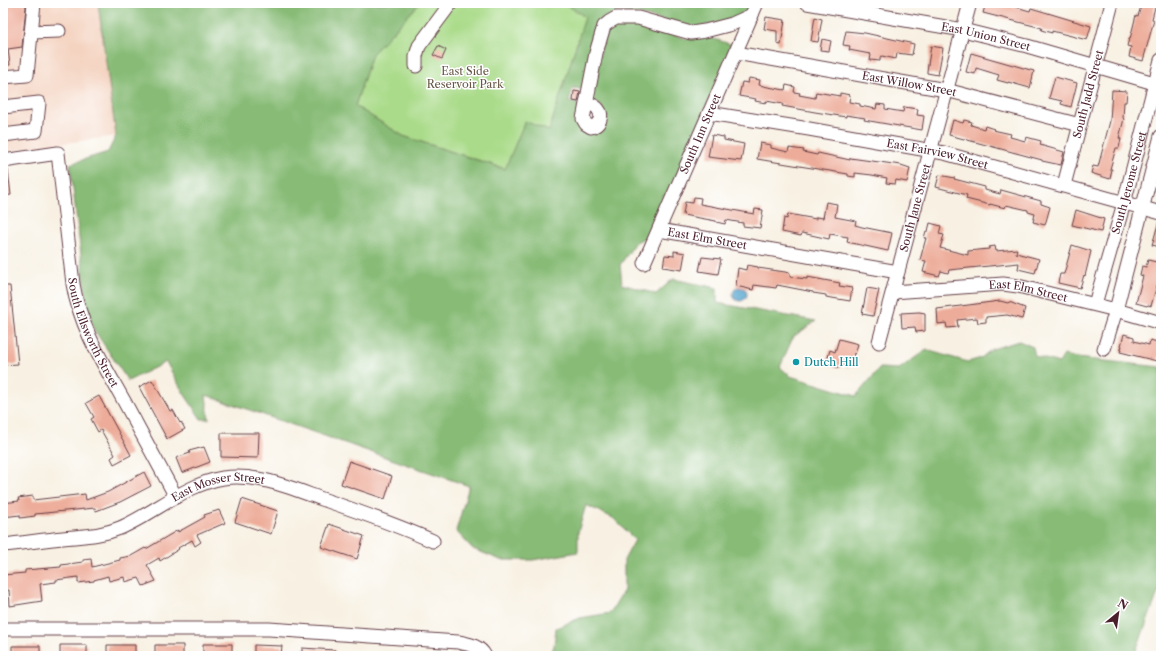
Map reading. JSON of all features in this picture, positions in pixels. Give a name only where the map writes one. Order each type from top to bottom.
[{"type":"street","points":[[3,77],[27,75],[34,3]]},
{"type":"street","points":[[416,66],[416,56],[419,46],[451,3]]},
{"type":"street","name":"South Inn Street","points":[[644,263],[757,3]]},
{"type":"street","name":"East Union Street","points":[[807,3],[963,30],[1096,65],[1158,84]]},
{"type":"street","name":"South Jane Street","points":[[879,342],[909,225],[931,151],[970,3]]},
{"type":"street","name":"South Jadd Street","points":[[1064,185],[1096,65],[1110,4]]},
{"type":"street","points":[[586,102],[604,26],[616,18],[638,18],[691,33],[732,24],[752,15]]},
{"type":"street","points":[[31,32],[59,31]]},
{"type":"street","name":"East Willow Street","points":[[736,54],[946,90],[1080,125]]},
{"type":"street","name":"South Jerome Street","points":[[1095,304],[1158,84],[1161,60]]},
{"type":"street","points":[[3,107],[39,103],[36,131],[3,136]]},
{"type":"street","name":"East Fairview Street","points":[[709,113],[931,151],[1064,185],[1124,203],[1161,212]]},
{"type":"street","name":"South Jerome Street","points":[[1104,349],[1116,310],[1161,136]]},
{"type":"street","name":"South Ellsworth Street","points":[[3,160],[58,153],[73,284],[76,303],[81,319],[111,379],[176,497]]},
{"type":"street","name":"East Elm Street","points":[[659,230],[898,272]]},
{"type":"street","name":"East Elm Street","points":[[893,292],[1004,284],[1095,304],[1161,323]]},
{"type":"street","name":"East Mosser Street","points":[[3,545],[104,533],[129,524],[176,497],[205,483],[223,478],[252,478],[268,481],[357,511],[433,541]]},
{"type":"street","points":[[3,629],[269,629],[458,642],[470,644],[479,649],[485,656]]},
{"type":"shaded area","points":[[3,3],[98,3],[116,136],[3,152]]},
{"type":"green space","points":[[98,3],[420,3],[372,54],[355,106],[403,136],[505,169],[525,121],[549,131],[585,17],[564,3],[749,3],[746,12],[726,22],[691,28],[639,14],[618,12],[597,28],[586,90],[573,88],[569,102],[579,104],[578,119],[590,130],[596,130],[602,123],[605,114],[601,106],[591,100],[603,40],[610,27],[617,22],[640,23],[686,39],[702,35],[733,45],[651,235],[636,242],[620,265],[622,284],[656,294],[673,279],[717,288],[717,303],[816,321],[793,337],[780,367],[790,376],[856,396],[880,368],[899,369],[926,350],[968,362],[981,358],[992,349],[1019,341],[1033,347],[1035,356],[1059,363],[1064,355],[1077,358],[1161,367],[1161,585],[1134,656],[550,656],[554,646],[556,628],[580,618],[610,613],[624,590],[624,560],[635,540],[613,518],[586,505],[578,532],[578,552],[533,560],[501,560],[473,549],[456,531],[469,486],[206,395],[209,419],[201,419],[183,392],[166,362],[128,381],[93,328],[87,304],[70,164],[108,152],[116,136]]},
{"type":"green space","name":"East Side Reservoir Park","points":[[420,3],[564,3],[586,17],[549,131],[525,122],[506,169],[403,136],[355,106],[372,54]]},
{"type":"water","points":[[740,287],[745,289],[747,294],[745,299],[740,301],[735,299],[733,294],[735,289]]},
{"type":"building","points":[[3,3],[25,3],[26,7],[22,47],[8,49],[10,65],[3,66]]},
{"type":"building","points":[[986,3],[1009,5],[1030,11],[1031,8],[1091,26],[1087,40],[1052,31],[1052,33],[1041,30],[1042,28],[983,13]]},
{"type":"building","points":[[1142,3],[1156,3],[1152,19],[1154,20],[1143,61],[1129,57],[1131,47],[1127,46],[1136,15],[1138,16]]},
{"type":"building","points":[[766,17],[785,20],[781,45],[777,44],[777,31],[764,29]]},
{"type":"building","points":[[815,17],[822,19],[818,42],[811,41]]},
{"type":"building","points":[[846,31],[865,33],[914,44],[912,55],[897,53],[896,59],[882,56],[880,57],[880,61],[870,60],[870,54],[849,50],[850,46],[843,45]]},
{"type":"building","points":[[822,39],[831,41],[829,51],[820,50]]},
{"type":"building","points":[[438,46],[446,50],[442,59],[433,55]]},
{"type":"building","points":[[931,46],[943,48],[938,75],[927,73]]},
{"type":"building","points":[[971,53],[1034,71],[1030,88],[997,80],[999,75],[976,68],[975,74],[966,72]]},
{"type":"building","points":[[1055,77],[1077,83],[1071,107],[1061,104],[1062,101],[1049,98]]},
{"type":"building","points":[[749,78],[760,80],[759,85],[768,87],[785,90],[786,85],[795,87],[794,92],[800,93],[799,95],[815,98],[816,92],[840,96],[840,93],[850,95],[849,102],[860,104],[860,106],[876,109],[877,104],[885,105],[885,109],[903,112],[904,107],[918,109],[917,115],[924,116],[922,130],[864,120],[865,118],[846,115],[846,117],[782,106],[783,104],[766,101],[766,103],[755,101],[756,99],[739,96],[742,82],[748,83]]},
{"type":"building","points":[[1112,90],[1127,91],[1126,102],[1124,102],[1124,119],[1119,138],[1121,139],[1119,148],[1116,148],[1110,169],[1112,169],[1110,179],[1091,173],[1093,166],[1098,167],[1110,121]]},
{"type":"building","points":[[574,91],[580,92],[578,102],[573,101]]},
{"type":"building","points":[[953,120],[963,123],[964,120],[972,122],[971,125],[984,129],[985,126],[994,129],[993,130],[1011,134],[1010,137],[1025,141],[1026,137],[1041,141],[1040,145],[1064,152],[1061,165],[949,135]]},
{"type":"building","points":[[712,135],[724,137],[724,140],[744,144],[741,161],[708,157]]},
{"type":"building","points":[[760,143],[771,145],[771,148],[788,152],[789,148],[804,150],[803,152],[817,155],[818,153],[850,160],[850,158],[901,165],[910,168],[907,182],[896,180],[895,184],[886,183],[887,178],[872,175],[855,173],[855,177],[848,176],[848,174],[757,159]]},
{"type":"building","points":[[3,170],[8,170],[11,195],[3,196]]},
{"type":"building","points":[[939,175],[985,187],[985,190],[1000,194],[1001,190],[1041,201],[1041,204],[1050,207],[1045,225],[1033,222],[1035,214],[1028,212],[1028,210],[1006,205],[1005,208],[966,199],[967,195],[936,187]]},
{"type":"building","points":[[694,197],[701,198],[700,204],[754,214],[755,209],[763,210],[760,228],[743,226],[743,223],[726,220],[725,224],[683,215],[685,202],[693,203]]},
{"type":"building","points":[[826,202],[837,204],[835,217],[856,221],[855,225],[862,227],[892,233],[888,251],[847,242],[848,237],[830,234],[829,239],[802,233],[801,236],[782,232],[784,218],[787,219],[788,214],[816,219],[816,217],[823,218]]},
{"type":"building","points":[[1076,210],[1104,219],[1101,232],[1072,225]]},
{"type":"building","points":[[1159,221],[1161,221],[1161,247],[1152,245]]},
{"type":"building","points":[[930,223],[941,226],[939,234],[944,235],[940,248],[968,255],[968,251],[989,249],[989,247],[995,246],[996,251],[1017,249],[1016,253],[1039,259],[1035,273],[1018,269],[1019,263],[949,270],[948,273],[941,271],[939,276],[923,272],[926,261],[920,260],[926,238],[924,238]]},
{"type":"building","points":[[1072,245],[1091,251],[1085,276],[1084,275],[1080,288],[1058,283],[1060,274],[1064,274]]},
{"type":"building","points":[[674,251],[685,253],[682,270],[663,267],[665,255],[674,256]]},
{"type":"building","points":[[702,257],[721,259],[718,274],[699,271]]},
{"type":"building","points":[[1148,260],[1161,263],[1161,286],[1157,285],[1151,306],[1136,303],[1143,276],[1140,275],[1142,266],[1146,267]]},
{"type":"building","points":[[747,265],[790,273],[790,277],[807,279],[807,277],[840,283],[839,286],[852,288],[850,301],[826,297],[826,295],[777,285],[776,288],[754,285],[753,290],[736,286],[738,268],[746,270]]},
{"type":"building","points":[[3,286],[10,286],[18,364],[3,365]]},
{"type":"building","points":[[867,288],[879,290],[873,316],[862,314]]},
{"type":"building","points":[[1000,301],[1009,302],[1025,308],[1022,319],[1007,315],[986,317],[986,322],[978,323],[977,318],[957,320],[958,327],[947,328],[946,323],[938,324],[937,309]]},
{"type":"building","points":[[901,313],[925,313],[925,331],[916,332],[915,327],[902,328]]},
{"type":"building","points":[[1124,334],[1134,337],[1134,341],[1149,345],[1150,340],[1161,343],[1161,355],[1159,355],[1157,361],[1120,352]]},
{"type":"building","points":[[839,339],[858,344],[852,361],[850,360],[848,367],[841,365],[840,368],[826,364],[830,350],[835,352]]},
{"type":"building","points":[[152,380],[170,411],[173,410],[185,429],[167,439],[139,387]]},
{"type":"building","points":[[99,396],[131,455],[114,464],[111,458],[115,455],[101,430],[98,432],[91,419],[94,417],[86,403]]},
{"type":"building","points":[[221,433],[259,433],[258,458],[221,457]]},
{"type":"building","points":[[204,447],[210,462],[182,473],[176,458],[190,453],[189,451]]},
{"type":"building","points":[[349,461],[392,476],[385,499],[341,484]]},
{"type":"building","points":[[144,472],[151,486],[120,502],[96,511],[95,508],[35,514],[35,516],[20,518],[20,515],[3,517],[3,503],[19,501],[18,498],[33,496],[33,500],[85,494],[86,500],[108,492]]},
{"type":"building","points":[[242,499],[278,511],[271,534],[235,522]]},
{"type":"building","points":[[219,510],[225,523],[197,535],[201,542],[195,546],[192,540],[160,561],[159,558],[147,565],[156,581],[143,586],[139,578],[125,582],[124,577],[109,581],[108,576],[94,581],[78,583],[78,577],[56,580],[56,582],[40,584],[42,601],[10,606],[9,590],[3,591],[3,575],[25,573],[25,570],[61,567],[61,565],[83,562],[83,560],[91,559],[92,567],[120,560],[120,558],[131,556],[145,548],[146,549],[178,530],[178,532],[205,517],[204,515]]},
{"type":"building","points":[[329,524],[364,536],[357,559],[321,547]]},
{"type":"building","points":[[203,644],[232,644],[232,656],[203,656]]},
{"type":"building","points":[[60,645],[87,645],[87,656],[60,656]]},
{"type":"building","points":[[107,645],[135,645],[135,656],[107,656]]},
{"type":"building","points":[[155,645],[183,645],[183,656],[155,656]]},
{"type":"building","points":[[254,645],[282,646],[281,656],[254,656]]},
{"type":"building","points":[[12,646],[40,646],[40,656],[12,656]]},
{"type":"building","points":[[302,648],[335,650],[335,656],[302,656]]},
{"type":"place","name":"Dutch Hill","points":[[796,362]]}]
